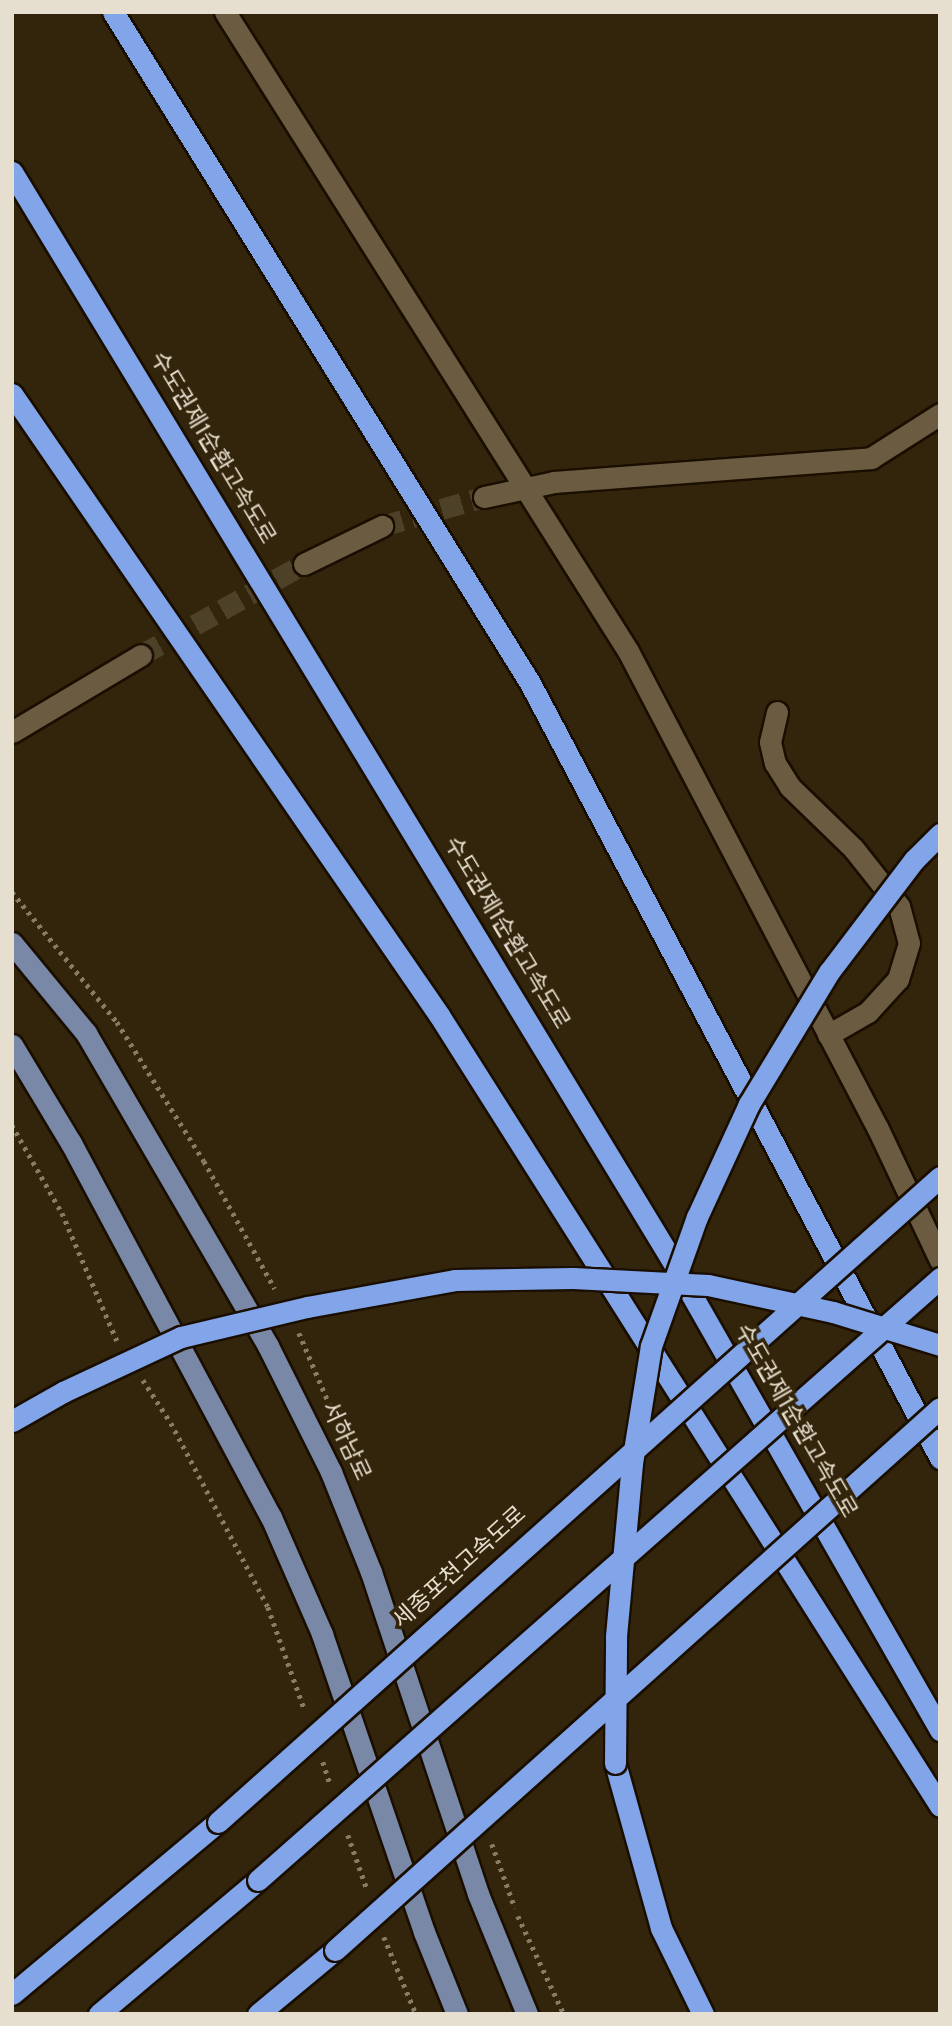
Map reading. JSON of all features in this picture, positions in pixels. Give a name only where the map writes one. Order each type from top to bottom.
[{"type":"highway","points":[[114,12],[530,683],[940,1458]]},
{"type":"highway","name":"수도권제1순환고속도로","points":[[12,172],[670,1257],[940,1730]]},
{"type":"highway","points":[[12,394],[439,1015],[940,1806]]},
{"type":"highway","points":[[703,2014],[661,1928],[615,1763],[616,1636],[632,1463],[651,1346],[697,1217],[750,1104],[829,972],[914,860],[940,834]]},
{"type":"highway","name":"세종포천고속도로","points":[[12,1994],[218,1822],[940,1177]]},
{"type":"highway","points":[[12,1421],[63,1392],[181,1337],[307,1307],[455,1280],[573,1278],[708,1285],[833,1312],[940,1345]]},
{"type":"highway","points":[[99,2014],[258,1880],[940,1278]]},
{"type":"highway","points":[[258,2014],[335,1950],[940,1408]]},
{"type":"main road","name":"서하남로","points":[[12,943],[86,1032],[268,1346],[331,1472],[371,1572],[478,1894],[527,2014]]},
{"type":"main road","points":[[12,1045],[71,1143],[271,1517],[321,1634],[424,1932],[457,2014]]},
{"type":"lane","points":[[225,12],[628,651],[828,1035],[940,1260]]},
{"type":"lane","points":[[484,497],[526,488],[871,458],[940,414]]},
{"type":"lane","points":[[303,564],[382,526]]},
{"type":"lane","points":[[12,732],[141,655]]},
{"type":"lane","points":[[776,712],[770,742],[775,763],[790,787],[853,848],[899,906],[909,943],[898,979],[868,1012],[828,1035]]},
{"type":"path","points":[[12,1125],[62,1213],[107,1326],[121,1348]]},
{"type":"path","points":[[135,1369],[171,1423],[268,1607],[309,1725]]},
{"type":"path","points":[[318,1751],[332,1790]]},
{"type":"path","points":[[346,1829],[369,1895]]},
{"type":"path","points":[[383,1934],[416,2014]]},
{"type":"tunnel","points":[[382,526],[484,497]]},
{"type":"tunnel","points":[[141,655],[304,564]]}]
